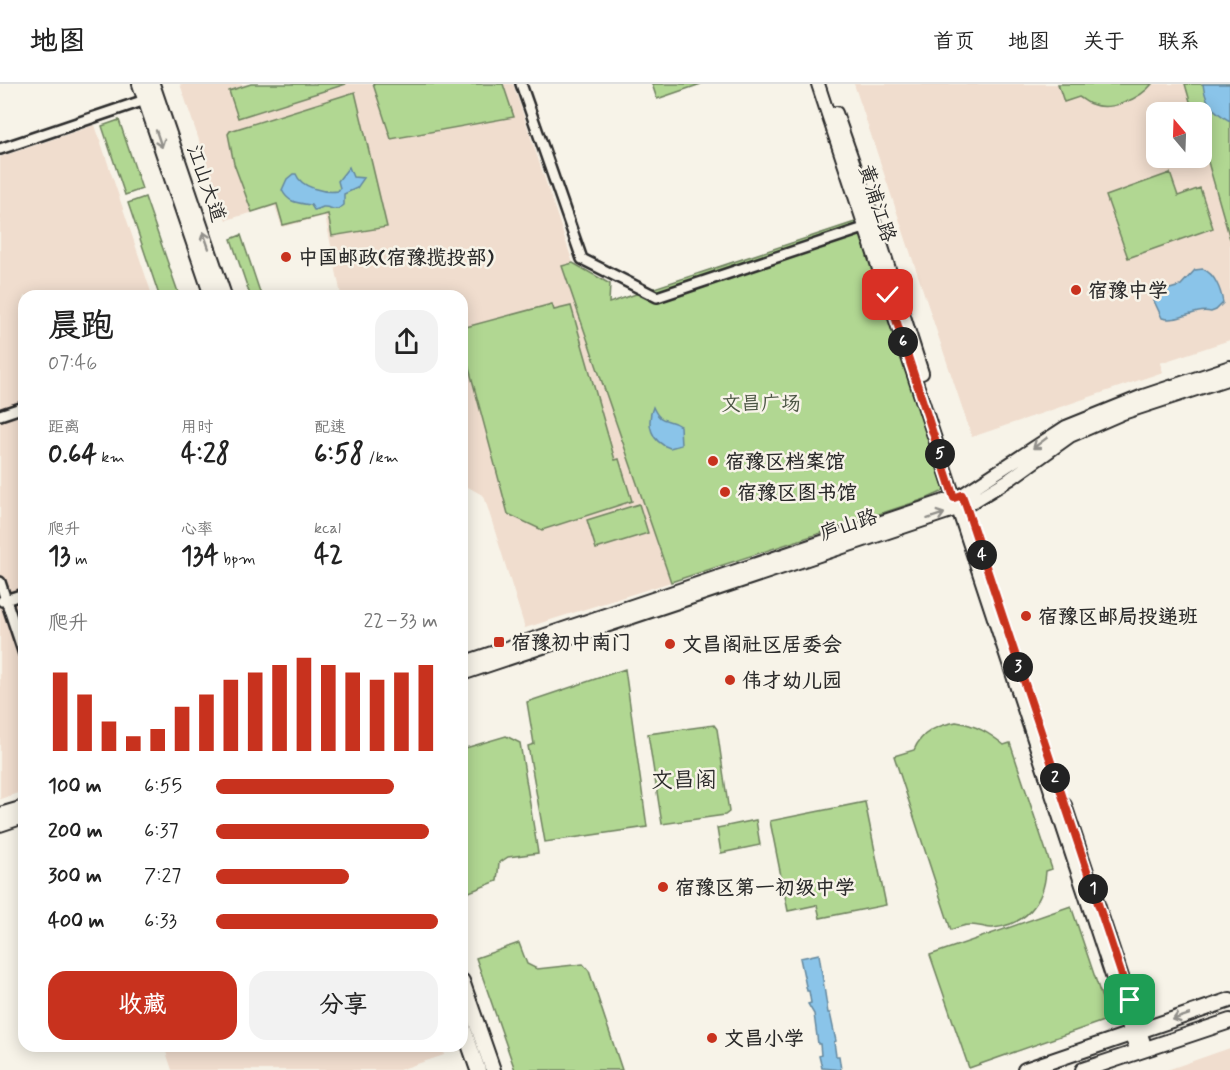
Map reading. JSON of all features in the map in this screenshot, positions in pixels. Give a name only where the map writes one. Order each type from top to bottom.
[{"type":"main road","name":"江山大道","points":[[140,84],[151,93],[222,290]]},
{"type":"main road","name":"江山大道","points":[[151,93],[210,290]]},
{"type":"main road","points":[[468,998],[493,1070]]},
{"type":"main road","points":[[1025,1070],[1230,1000]]},
{"type":"main road","points":[[1083,1070],[1230,1021]]},
{"type":"main road","points":[[468,1041],[478,1070]]},
{"type":"street","points":[[521,84],[582,259],[657,297],[870,226]]},
{"type":"street","name":"黄浦江路","points":[[818,84],[870,226]]},
{"type":"street","name":"黄浦江路","points":[[826,84],[960,502],[1142,1050]]},
{"type":"street","points":[[0,150],[151,93]]},
{"type":"street","name":"庐山路","points":[[468,661],[960,502],[1066,427],[1143,396],[1230,367]]},
{"type":"street","name":"庐山路","points":[[468,672],[960,502],[1011,479],[1070,436],[1123,413],[1230,378]]},
{"type":"street","points":[[0,415],[18,409]]},
{"type":"street","points":[[0,582],[3,601],[18,639]]},
{"type":"street","points":[[3,601],[18,596]]},
{"type":"street","points":[[0,814],[18,809]]},
{"type":"street","points":[[0,825],[18,819]]},
{"type":"shaded area","points":[[180,84],[513,84],[573,263],[562,266],[671,582],[525,628],[484,496],[468,487],[468,290],[340,290],[325,216],[282,227],[275,206],[226,220]]},
{"type":"shaded area","name":"宿豫中学","points":[[854,84],[1185,84],[1190,102],[1146,102],[1146,168],[1210,168],[1230,239],[1230,340],[1160,363],[1163,372],[972,437]]},
{"type":"shaded area","points":[[95,125],[150,290],[18,290],[18,793],[0,799],[0,157]]},
{"type":"shaded area","points":[[1230,1048],[1230,1070],[1167,1070]]},
{"type":"shaded area","points":[[166,1052],[443,1052],[444,1055],[399,1070],[172,1070]]},
{"type":"green space","points":[[251,84],[346,84],[238,118],[229,91]]},
{"type":"green space","points":[[373,84],[503,84],[514,117],[391,139]]},
{"type":"green space","points":[[652,84],[701,84],[657,99]]},
{"type":"green space","points":[[1058,84],[1152,84],[1140,95],[1124,103],[1099,106],[1079,97],[1064,102]]},
{"type":"green space","points":[[1185,84],[1230,84],[1230,239],[1210,168],[1212,168],[1212,102],[1190,102]]},
{"type":"green space","points":[[355,92],[387,227],[332,236],[328,214],[283,225],[277,204],[252,212],[234,164],[228,134],[230,131]]},
{"type":"green space","points":[[119,120],[142,189],[125,195],[102,126]]},
{"type":"green space","points":[[1170,173],[1178,196],[1200,188],[1213,228],[1128,258],[1106,196]]},
{"type":"green space","points":[[145,197],[177,290],[157,290],[128,203]]},
{"type":"green space","name":"文昌广场","points":[[858,221],[946,490],[928,498],[671,582],[562,266],[573,263],[610,284],[609,303]]},
{"type":"green space","points":[[241,235],[259,290],[248,290],[231,239]]},
{"type":"green space","points":[[552,304],[554,310],[571,306],[615,460],[619,459],[632,501],[542,530],[508,514],[468,364],[468,326]]},
{"type":"green space","points":[[639,504],[648,533],[596,549],[587,520]]},
{"type":"green space","points":[[625,669],[647,827],[545,842],[528,746],[534,744],[527,702]]},
{"type":"green space","points":[[956,722],[982,730],[1004,745],[1010,743],[1052,869],[1046,871],[1041,893],[1031,910],[1023,917],[1004,926],[993,928],[967,925],[951,930],[894,756],[914,750],[921,738],[931,730]]},
{"type":"green space","points":[[714,725],[717,729],[729,812],[725,815],[662,824],[648,734]]},
{"type":"green space","points":[[506,736],[520,743],[538,853],[508,857],[499,863],[497,881],[468,893],[468,747]]},
{"type":"green space","points":[[865,802],[886,905],[820,918],[817,905],[788,911],[770,821]]},
{"type":"green space","points":[[756,820],[760,845],[721,853],[717,828]]},
{"type":"green space","points":[[1071,906],[1109,1019],[969,1068],[930,955]]},
{"type":"green space","points":[[519,943],[527,964],[537,969],[583,964],[589,971],[622,1070],[515,1070],[476,958]]},
{"type":"water","points":[[1203,84],[1230,84],[1230,121],[1212,107],[1212,102],[1209,102]]},
{"type":"water","points":[[349,167],[353,177],[364,178],[357,188],[344,194],[344,205],[337,209],[323,207],[314,210],[311,205],[290,200],[282,190],[287,179],[296,174],[308,186],[327,191],[338,191],[340,188],[338,181]]},
{"type":"water","points":[[1203,269],[1217,283],[1223,303],[1211,312],[1198,312],[1174,319],[1162,318],[1154,301],[1156,293],[1180,286],[1195,270]]},
{"type":"water","points":[[653,407],[662,419],[680,426],[681,445],[670,448],[654,437],[650,426]]},
{"type":"water","points":[[819,954],[828,1013],[830,1013],[836,1041],[834,1042],[836,1056],[839,1056],[841,1070],[822,1068],[814,1014],[808,1004],[811,1003],[809,991],[807,991],[800,958]]},
{"type":"place","name":"中国邮政(宿豫揽投部)","points":[[286,257]]},
{"type":"place","name":"宿豫中学","points":[[1076,290]]},
{"type":"place","name":"宿豫区档案馆","points":[[713,461]]},
{"type":"place","name":"宿豫区图书馆","points":[[725,492]]},
{"type":"place","name":"宿豫区邮局投递班","points":[[1026,616]]},
{"type":"place","name":"宿豫初中南门","points":[[499,642]]},
{"type":"place","name":"文昌阁社区居委会","points":[[670,644]]},
{"type":"place","name":"伟才幼儿园","points":[[730,680]]},
{"type":"place","name":"宿豫区第一初级中学","points":[[663,887]]},
{"type":"place","name":"文昌小学","points":[[712,1038]]},
{"type":"district","name":"文昌阁","points":[[684,779]]},
{"type":"route","points":[[888,295],[954,498],[962,495],[966,506],[1130,1000]]}]
